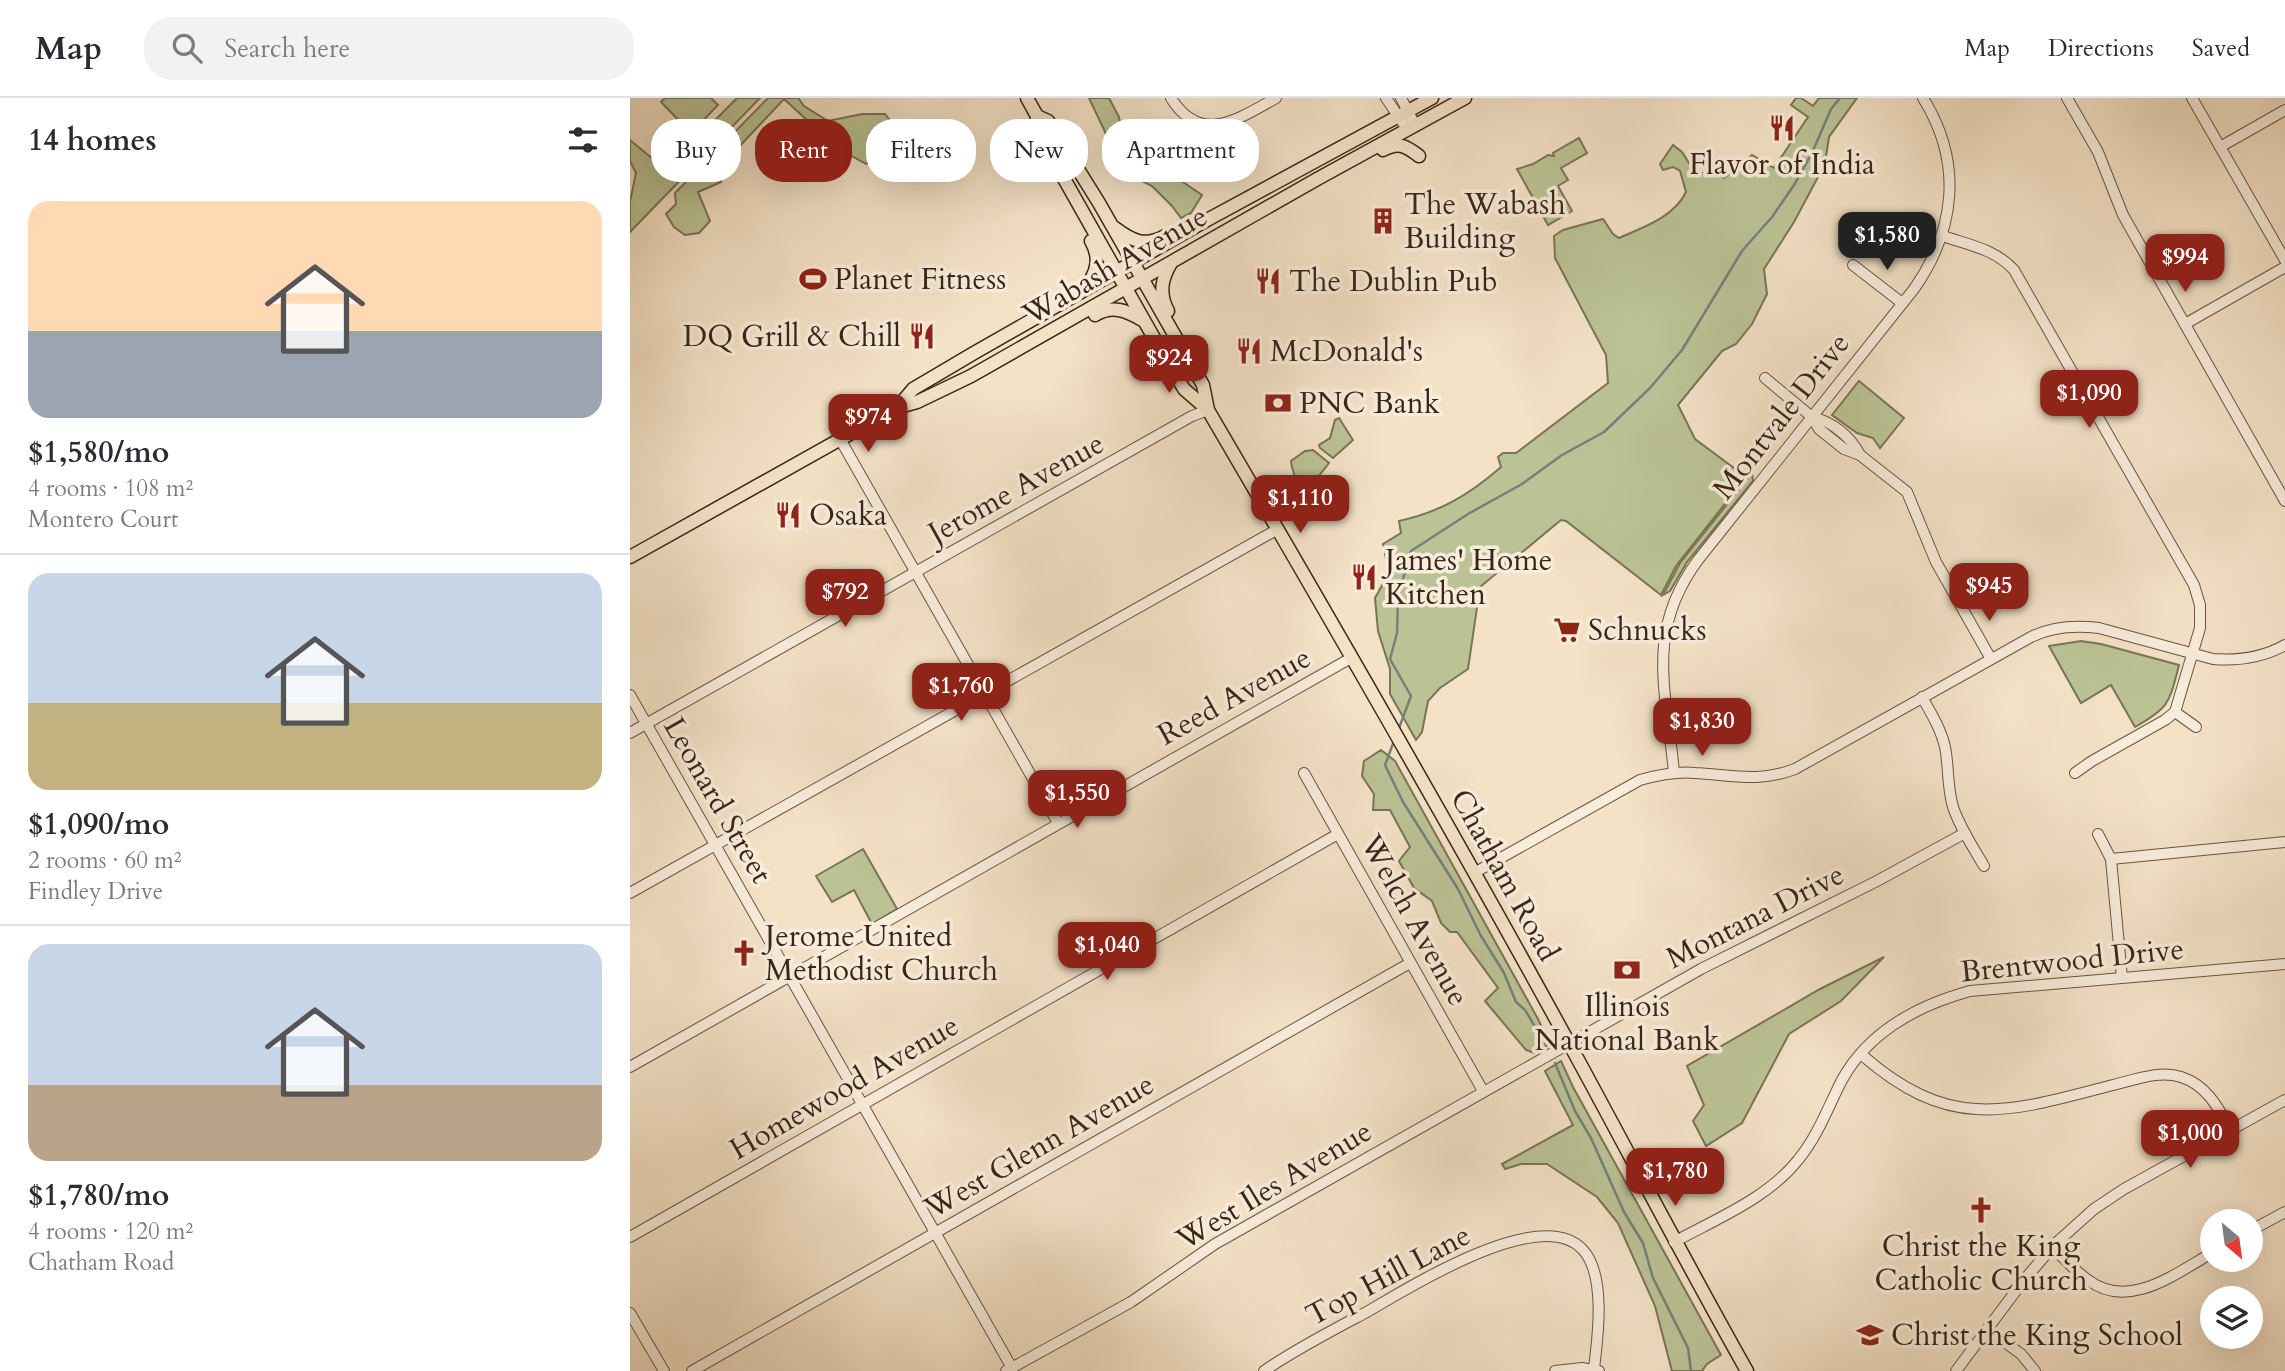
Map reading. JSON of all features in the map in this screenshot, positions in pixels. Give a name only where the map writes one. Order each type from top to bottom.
[{"type":"main road","name":"Chatham Road","points":[[1027,98],[1037,116],[1036,129],[1143,320],[1184,389],[1208,410],[1406,751],[1746,1371]]},
{"type":"main road","name":"Wabash Avenue","points":[[896,408],[913,389],[1116,271],[1432,98]]},
{"type":"main road","name":"Wabash Avenue","points":[[630,557],[896,408],[918,402],[971,376],[1465,98]]},
{"type":"main road","name":"Chatham Road","points":[[1037,116],[1048,121],[1112,225],[1203,385],[1208,410]]},
{"type":"main road","points":[[1319,178],[1343,172],[1394,144],[1406,146],[1419,156]]},
{"type":"main road","points":[[1112,225],[1137,241],[1152,242],[1256,186],[1284,178]]},
{"type":"main road","points":[[1072,193],[1073,208],[1097,251],[1098,262],[1092,279],[1082,291]]},
{"type":"main road","points":[[1171,263],[1163,281],[1161,299],[1191,352],[1198,377]]},
{"type":"main road","points":[[1056,329],[1071,328],[1110,309],[1121,309],[1143,320]]},
{"type":"street","points":[[1171,98],[1189,119],[1212,125],[1232,121],[1276,98]]},
{"type":"street","points":[[1386,98],[1411,127]]},
{"type":"street","points":[[1401,98],[1402,114]]},
{"type":"street","name":"Montvale Drive","points":[[1674,773],[1662,671],[1663,640],[1682,584],[1902,303],[1930,264],[1943,236],[1950,187],[1948,161],[1937,124],[1923,98]]},
{"type":"street","points":[[2067,98],[2098,152],[2123,215],[2285,501]]},
{"type":"street","points":[[2192,98],[2285,260]]},
{"type":"street","points":[[2220,147],[2285,110]]},
{"type":"street","points":[[1943,236],[1994,254],[2010,265],[2194,584],[2200,605],[2200,620],[2193,654],[2175,712],[2075,773]]},
{"type":"street","points":[[1853,265],[1902,303]]},
{"type":"street","points":[[2185,324],[2285,267]]},
{"type":"street","points":[[1765,378],[1812,417],[1819,429],[1844,449],[1860,455],[1907,492],[1936,562],[1991,659]]},
{"type":"street","name":"Jerome Avenue","points":[[630,733],[1192,416],[1208,410]]},
{"type":"street","points":[[840,439],[1058,823]]},
{"type":"street","points":[[630,893],[1278,529]]},
{"type":"street","points":[[1474,873],[1627,786],[1658,775],[1697,773],[1758,779],[1805,764],[2038,633],[2053,628],[2084,626],[2111,631],[2213,659],[2237,660],[2269,653],[2285,645]]},
{"type":"street","name":"Reed Avenue","points":[[630,1067],[1351,658]]},
{"type":"street","name":"Leonard Street","points":[[630,695],[935,1233],[1009,1369]]},
{"type":"street","points":[[1922,697],[1943,738],[1951,797],[1965,833],[1984,866]]},
{"type":"street","points":[[2175,712],[2196,727]]},
{"type":"street","name":"Welch Avenue","points":[[1304,773],[1483,1091]]},
{"type":"street","name":"Montana Drive","points":[[1569,1044],[1730,953],[1877,881],[1965,833]]},
{"type":"street","name":"Homewood Avenue","points":[[630,1237],[1338,834]]},
{"type":"street","points":[[2098,834],[2111,859],[2122,978]]},
{"type":"street","points":[[2111,859],[2285,842]]},
{"type":"street","name":"West Glenn Avenue","points":[[692,1371],[1410,963]]},
{"type":"street","name":"Brentwood Drive","points":[[1674,1242],[1760,1193],[1797,1161],[1818,1131],[1844,1077],[1880,1035],[1903,1017],[1944,998],[1970,991],[2285,964]]},
{"type":"street","name":"West Iles Avenue","points":[[1009,1369],[1131,1302],[1215,1244],[1569,1044]]},
{"type":"street","points":[[1862,1055],[1889,1077],[1917,1093],[1956,1107],[1977,1110],[2018,1109],[2145,1077],[2180,1077],[2203,1090],[2215,1102],[2231,1130]]},
{"type":"street","points":[[1956,1371],[2052,1247],[2094,1209],[2124,1189],[2285,1100]]},
{"type":"street","points":[[2263,1224],[2285,1212]]},
{"type":"street","name":"Top Hill Lane","points":[[1264,1371],[1455,1262],[1487,1249],[1545,1236],[1566,1238],[1573,1242],[1585,1251],[1592,1264],[1597,1283],[1596,1370]]},
{"type":"street","points":[[2052,1247],[2088,1281],[2099,1287],[2122,1292],[2144,1290],[2200,1260]]},
{"type":"street","points":[[630,1313],[664,1371]]},
{"type":"street","points":[[1988,1330],[2021,1354],[2035,1371]]},
{"type":"street","points":[[1555,1371],[1596,1370]]},
{"type":"green space","points":[[665,98],[711,98],[718,105],[704,119],[677,119],[661,102]]},
{"type":"green space","points":[[737,98],[760,98],[740,119],[716,119]]},
{"type":"green space","points":[[768,98],[798,98],[804,106],[825,119],[806,119],[784,99],[765,119],[755,119],[755,130],[741,145],[741,126]]},
{"type":"green space","points":[[1089,98],[1109,98],[1119,117],[1102,119],[1102,126]]},
{"type":"green space","points":[[1796,98],[1801,98],[1813,106],[1819,98],[1857,98],[1829,137],[1825,164],[1794,222],[1764,269],[1767,294],[1752,324],[1736,344],[1722,351],[1678,405],[1695,439],[1746,477],[1676,566],[1661,595],[1566,521],[1561,520],[1480,587],[1468,669],[1440,688],[1428,701],[1422,732],[1416,740],[1390,694],[1390,669],[1378,631],[1375,598],[1389,573],[1383,544],[1401,533],[1399,521],[1428,513],[1465,494],[1501,467],[1498,457],[1503,453],[1516,453],[1608,383],[1606,355],[1555,258],[1554,236],[1563,230],[1603,219],[1619,238],[1666,215],[1681,201],[1686,192],[1680,171],[1673,167],[1663,170],[1660,164],[1673,145],[1682,152],[1696,174],[1714,171],[1724,178],[1752,155],[1774,168],[1808,117],[1791,105]]},
{"type":"green space","points":[[862,114],[885,114],[889,119],[866,119],[866,164],[852,156],[852,119],[838,119]]},
{"type":"green space","points":[[1579,138],[1587,153],[1561,168],[1568,180],[1558,186],[1572,211],[1548,225],[1517,169],[1548,155],[1554,156],[1553,153]]},
{"type":"green space","points":[[630,140],[651,158],[651,182],[679,182],[630,232],[630,202],[636,173],[630,161]]},
{"type":"green space","points":[[686,182],[721,182],[698,192],[710,221],[699,233],[685,235],[674,227],[666,214],[676,204],[675,193]]},
{"type":"green space","points":[[1144,182],[1183,182],[1202,195],[1191,213],[1181,218],[1152,186]]},
{"type":"green space","points":[[1859,381],[1904,418],[1880,448],[1873,438],[1857,433],[1832,415]]},
{"type":"green space","points":[[1339,418],[1353,440],[1333,458],[1319,445],[1330,438],[1335,420]]},
{"type":"green space","points":[[1313,450],[1329,463],[1311,486],[1301,492],[1291,461],[1305,451]]},
{"type":"green space","points":[[1752,473],[1753,481],[1687,562],[1670,591],[1663,595],[1680,563]]},
{"type":"green space","points":[[2081,641],[2179,665],[2170,696],[2162,709],[2135,727],[2111,685],[2081,703],[2049,646]]},
{"type":"green space","points":[[1381,750],[1395,761],[1538,1019],[1550,1044],[1534,1053],[1526,1050],[1485,1001],[1498,988],[1457,932],[1450,932],[1441,923],[1432,901],[1414,888],[1399,861],[1410,847],[1390,810],[1373,810],[1374,794],[1362,776],[1364,761]]},
{"type":"green space","points":[[863,849],[897,909],[872,924],[854,890],[832,902],[816,876]]},
{"type":"green space","points":[[1884,957],[1841,1001],[1789,1034],[1742,1123],[1706,1146],[1693,1121],[1704,1105],[1687,1066],[1820,989]]},
{"type":"green space","points":[[1561,1061],[1721,1355],[1707,1364],[1702,1371],[1672,1371],[1655,1306],[1618,1223],[1597,1197],[1547,1164],[1521,1164],[1505,1169],[1502,1164],[1573,1125],[1545,1071]]},
{"type":"waterway","points":[[1399,728],[1411,696],[1390,659],[1397,633],[1398,597],[1411,551],[1468,514],[1522,484],[1562,455],[1604,432],[1650,388],[1682,350],[1742,251],[1772,217],[1794,185],[1812,153],[1831,109],[1840,98]]},
{"type":"waterway","points":[[1394,741],[1385,765],[1403,802],[1458,889],[1481,936],[1504,973],[1516,1002],[1525,1010],[1546,1045]]},
{"type":"waterway","points":[[1555,1063],[1624,1212],[1643,1243],[1653,1278],[1688,1348],[1691,1371]]},
{"type":"place","name":"Flavor of India","points":[[1782,128]]},
{"type":"place","name":"The Wabash Building","points":[[1383,221]]},
{"type":"place","name":"Planet Fitness","points":[[813,279]]},
{"type":"place","name":"The Dublin Pub","points":[[1268,281]]},
{"type":"place","name":"DQ Grill & Chill","points":[[922,336]]},
{"type":"place","name":"McDonald's","points":[[1249,351]]},
{"type":"place","name":"PNC Bank","points":[[1278,403]]},
{"type":"place","name":"Osaka","points":[[788,515]]},
{"type":"place","name":"James' Home Kitchen","points":[[1364,577]]},
{"type":"place","name":"Schnucks","points":[[1567,630]]},
{"type":"place","name":"Jerome United Methodist Church","points":[[744,953]]},
{"type":"place","name":"Illinois National Bank","points":[[1627,970]]},
{"type":"place","name":"Christ the King Catholic Church","points":[[1981,1210]]},
{"type":"place","name":"Christ the King School","points":[[1870,1335]]}]
